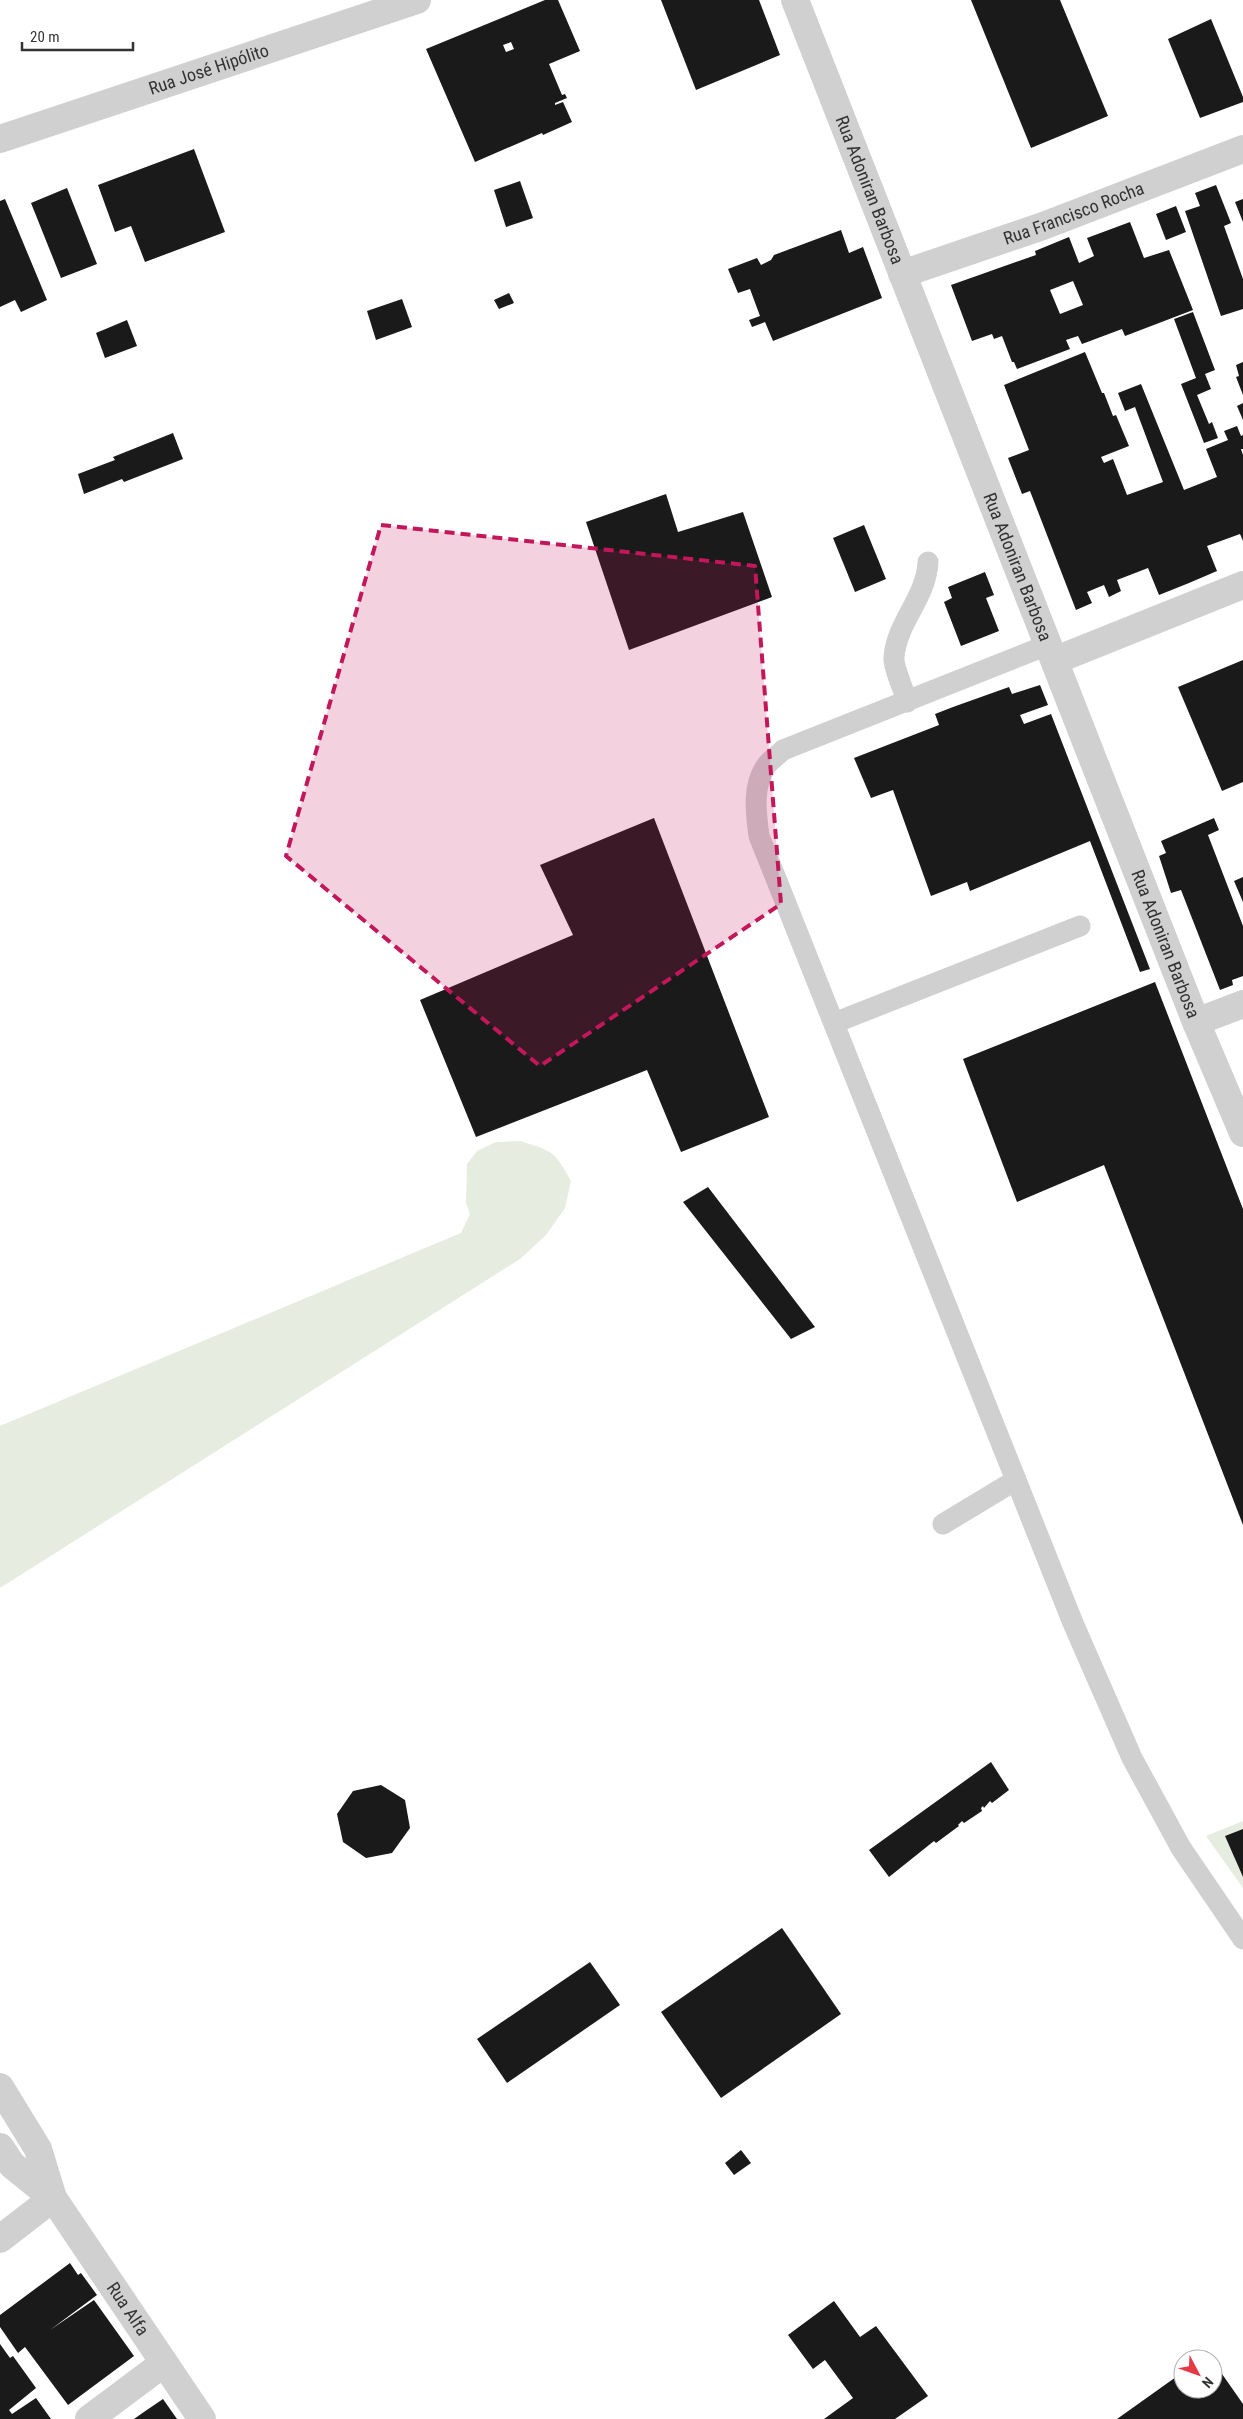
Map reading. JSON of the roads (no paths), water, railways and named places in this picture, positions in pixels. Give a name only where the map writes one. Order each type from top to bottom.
[{"type":"street","name":"Rua José Hipólito","points":[[0,139],[417,0]]},
{"type":"street","name":"Rua Adoniran Barbosa","points":[[795,0],[1053,652],[1196,1022],[1243,1133]]},
{"type":"street","name":"Rua Francisco Rocha","points":[[902,274],[1044,226],[1243,149]]},
{"type":"street","points":[[1053,652],[1243,585]]},
{"type":"street","points":[[1196,1022],[1243,1004]]},
{"type":"street","name":"Rua Alfa","points":[[0,2087],[38,2149],[53,2198],[202,2419]]},
{"type":"street","name":"Rua Alfa","points":[[0,2147],[12,2165],[53,2198]]},
{"type":"street","points":[[0,2239],[53,2198]]},
{"type":"street","points":[[89,2419],[164,2362]]},
{"type":"lane","points":[[907,702],[894,658],[901,628],[927,578],[928,562]]},
{"type":"lane","points":[[1053,652],[907,702],[783,750],[766,766],[758,785],[756,808],[759,836],[1073,1623],[1132,1758],[1181,1848],[1243,1939]]},
{"type":"lane","points":[[834,1023],[1080,926]]},
{"type":"lane","points":[[944,1524],[1016,1480]]}]
